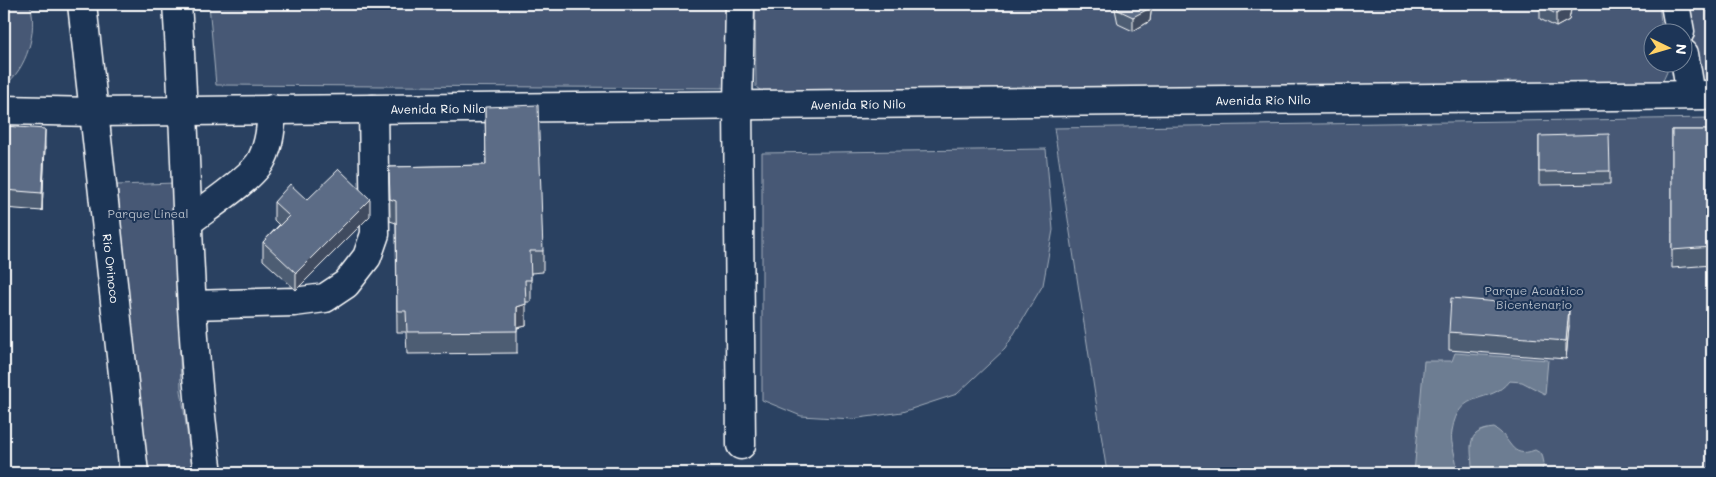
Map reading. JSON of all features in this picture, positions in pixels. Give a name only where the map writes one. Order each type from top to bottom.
[{"type":"street","name":"Río Orinoco","points":[[82,4],[134,473]]},
{"type":"street","points":[[178,4],[185,110],[192,305],[202,427],[208,473]]},
{"type":"street","points":[[740,4],[738,105],[741,444]]},
{"type":"street","points":[[1675,4],[1678,22]]},
{"type":"street","points":[[1691,72],[1701,95]]},
{"type":"street","name":"Avenida Río Nilo","points":[[4,110],[93,112],[1701,95]]},
{"type":"street","points":[[188,222],[247,176],[262,160],[270,137],[272,109]]},
{"type":"street","points":[[192,305],[294,302],[325,298],[346,284],[367,257],[375,234],[373,109]]},
{"type":"green space","points":[[4,4],[30,4],[33,26],[29,49],[24,60],[19,70],[4,86]]},
{"type":"green space","points":[[209,4],[725,4],[726,88],[216,85]]},
{"type":"green space","points":[[755,4],[1659,4],[1661,22],[1644,22],[1644,72],[1667,72],[1661,85],[773,100],[756,87]]},
{"type":"green space","points":[[1686,4],[1712,4],[1712,90],[1697,76],[1694,56],[1694,22],[1689,22]]},
{"type":"green space","name":"Parque Acuático Bicentenario","points":[[1712,118],[1712,473],[1107,473],[1054,128]]},
{"type":"green space","points":[[1046,149],[1053,230],[1043,285],[1005,349],[957,394],[902,412],[852,419],[801,416],[762,400],[762,153]]},
{"type":"green space","name":"Parque Lineal","points":[[175,183],[181,390],[193,473],[147,473],[117,185]]},
{"type":"shaded area","points":[[1455,353],[1548,360],[1545,394],[1522,382],[1509,381],[1501,389],[1468,402],[1461,408],[1456,417],[1451,436],[1457,468],[1456,473],[1414,473],[1424,361],[1452,361]]},
{"type":"shaded area","points":[[1494,428],[1500,432],[1515,450],[1527,452],[1535,450],[1542,454],[1544,463],[1542,470],[1537,473],[1472,473],[1471,443],[1473,437],[1484,430]]},
{"type":"building","points":[[1116,4],[1150,4],[1150,8],[1133,17],[1118,10]]},
{"type":"building","points":[[1540,4],[1569,4],[1569,7],[1556,14],[1540,6]]},
{"type":"building","points":[[538,105],[543,251],[530,251],[531,280],[525,280],[526,304],[517,307],[517,331],[407,332],[406,311],[397,311],[396,201],[390,199],[389,167],[486,165],[485,107]]},
{"type":"building","points":[[4,126],[45,129],[42,193],[4,190]]},
{"type":"building","points":[[1672,130],[1712,130],[1712,247],[1672,250]]},
{"type":"building","points":[[1609,134],[1610,171],[1539,172],[1539,136]]},
{"type":"building","points":[[339,169],[370,199],[296,273],[263,242],[289,216],[274,202],[290,184],[307,200]]},
{"type":"building","points":[[1451,298],[1569,308],[1566,341],[1449,332]]}]
